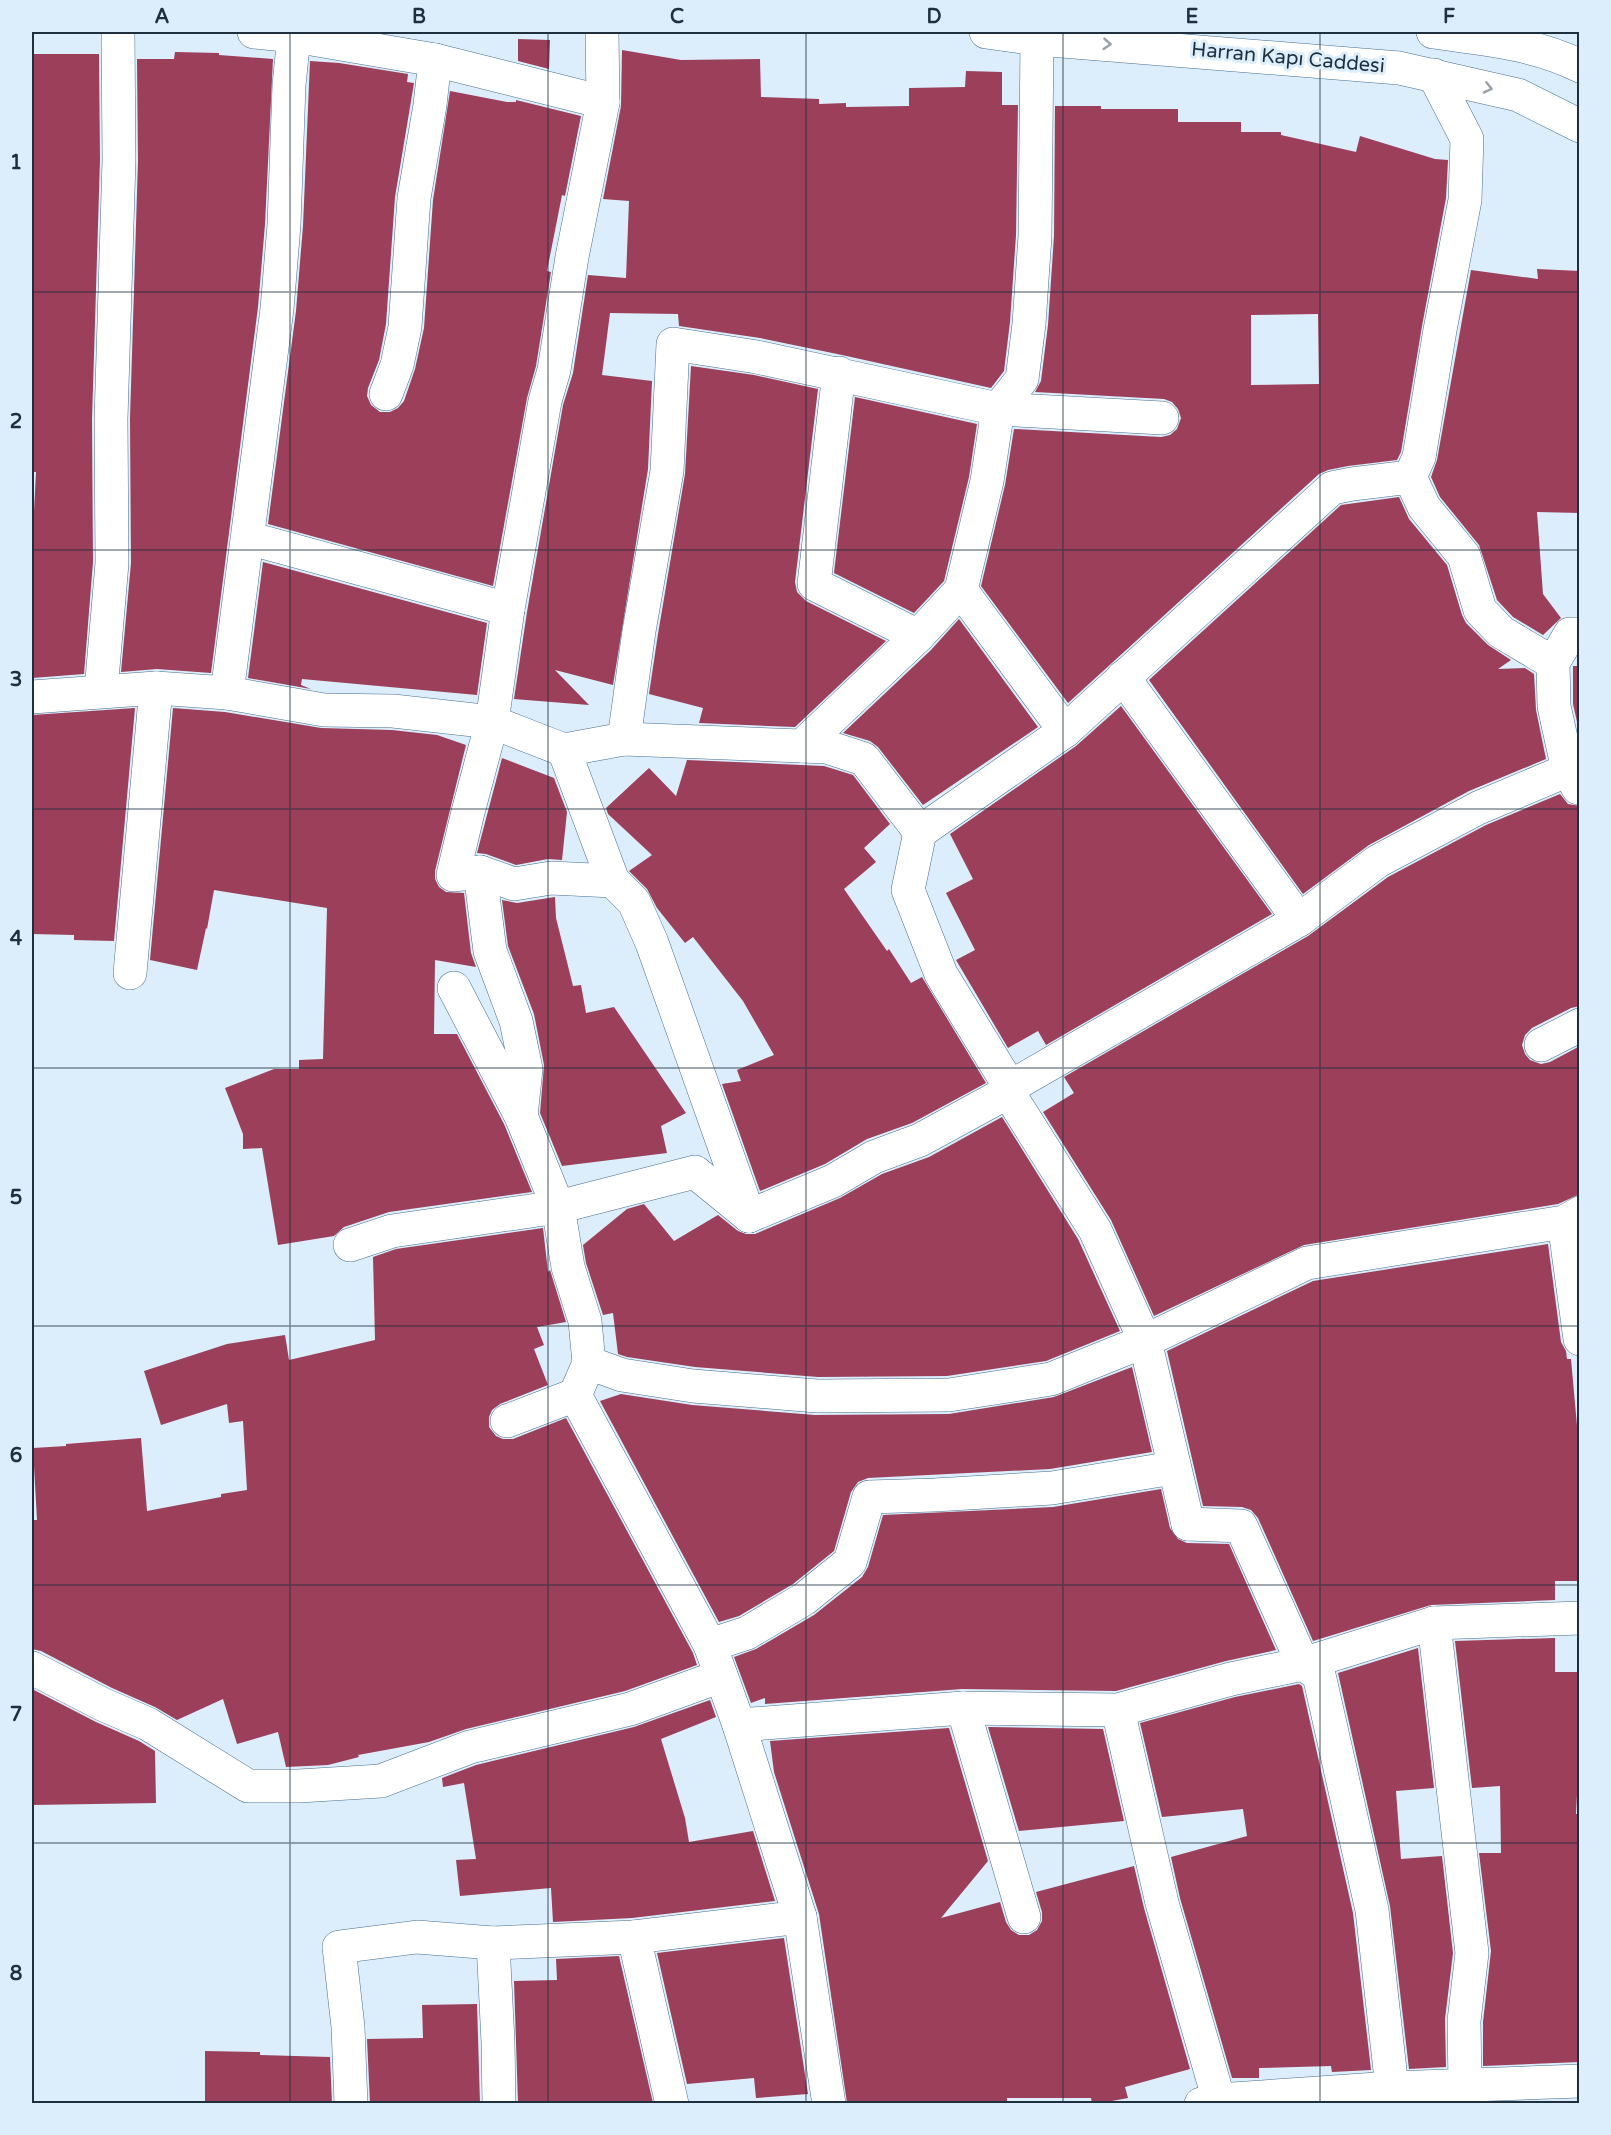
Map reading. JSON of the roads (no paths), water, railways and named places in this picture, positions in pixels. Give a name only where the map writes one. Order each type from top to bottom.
[{"type":"street","points":[[101,691],[112,563],[111,419],[119,160],[118,32]]},
{"type":"street","points":[[254,32],[294,36],[435,60],[603,102]]},
{"type":"street","points":[[602,32],[603,102],[572,256],[554,370],[545,401],[508,609],[492,722],[453,875],[480,872],[514,884],[551,878],[613,881]]},
{"type":"street","name":"Harran Kapı Caddesi","points":[[986,32],[1037,39],[1399,68],[1518,96],[1580,126]]},
{"type":"street","points":[[1433,32],[1506,42],[1563,58],[1580,66]]},
{"type":"street","points":[[227,693],[277,309],[284,225],[289,85],[294,36]]},
{"type":"street","points":[[802,746],[918,636],[961,590],[987,481],[998,409],[1022,379],[1029,324],[1035,236],[1037,39]]},
{"type":"street","points":[[386,394],[397,365],[405,327],[414,198],[430,105],[435,60]]},
{"type":"street","points":[[1434,75],[1467,139],[1465,200],[1419,456],[1410,477],[1424,507],[1464,556],[1480,610],[1501,632],[1553,663]]},
{"type":"street","points":[[624,739],[639,632],[667,471],[673,344],[839,373],[998,409],[1162,418]]},
{"type":"street","points":[[839,373],[814,584],[918,636]]},
{"type":"street","points":[[1392,2088],[1372,1910],[1318,1675],[1303,1664],[1241,1526],[1188,1524],[1144,1341],[1095,1230],[941,974],[908,890],[920,832],[1065,731],[1332,488],[1410,477]]},
{"type":"street","points":[[248,538],[508,609]]},
{"type":"street","points":[[961,590],[1065,731]]},
{"type":"street","points":[[749,1216],[833,1181],[874,1157],[920,1140],[1299,920],[1378,861],[1478,808],[1574,780],[1554,706],[1553,663],[1570,634],[1580,634]]},
{"type":"street","points":[[1124,677],[1299,920]]},
{"type":"street","points":[[130,973],[156,688]]},
{"type":"street","points":[[32,697],[156,688],[227,693],[324,710],[393,711],[492,722],[564,750],[624,739],[827,747],[864,759],[920,832]]},
{"type":"street","points":[[564,750],[613,881],[634,902],[652,943],[749,1216]]},
{"type":"street","points":[[480,872],[490,951],[516,1021],[526,1069],[522,1116]]},
{"type":"street","points":[[454,988],[522,1116],[558,1207],[568,1267],[585,1321],[589,1363],[575,1395],[507,1421]]},
{"type":"street","points":[[1541,1045],[1580,1025]]},
{"type":"street","points":[[350,1245],[392,1231],[558,1207],[695,1172],[749,1216]]},
{"type":"street","points":[[589,1363],[622,1375],[693,1386],[817,1396],[949,1395],[1051,1378],[1144,1341],[1307,1263],[1572,1217],[1580,1339]]},
{"type":"street","points":[[575,1395],[710,1645],[739,1725],[800,1917],[829,2103]]},
{"type":"street","points":[[710,1645],[747,1633],[804,1599],[850,1562],[869,1497],[1052,1488],[1173,1468]]},
{"type":"street","points":[[739,1725],[963,1708],[1118,1710],[1231,1679],[1303,1664],[1434,1623],[1580,1618]]},
{"type":"street","points":[[1434,1623],[1473,1953],[1464,2021],[1467,2094]]},
{"type":"street","points":[[32,1668],[104,1705],[148,1724],[248,1786],[299,1786],[381,1781],[470,1746],[630,1709],[721,1676]]},
{"type":"street","points":[[963,1708],[1024,1917]]},
{"type":"street","points":[[1118,1710],[1162,1903],[1213,2102],[1392,2088],[1467,2094],[1580,2081]]},
{"type":"street","points":[[351,2103],[348,2027],[339,1947],[417,1937],[493,1943],[634,1937],[800,1917]]},
{"type":"street","points":[[634,1937],[672,2103]]},
{"type":"street","points":[[493,1943],[499,2103]]}]
